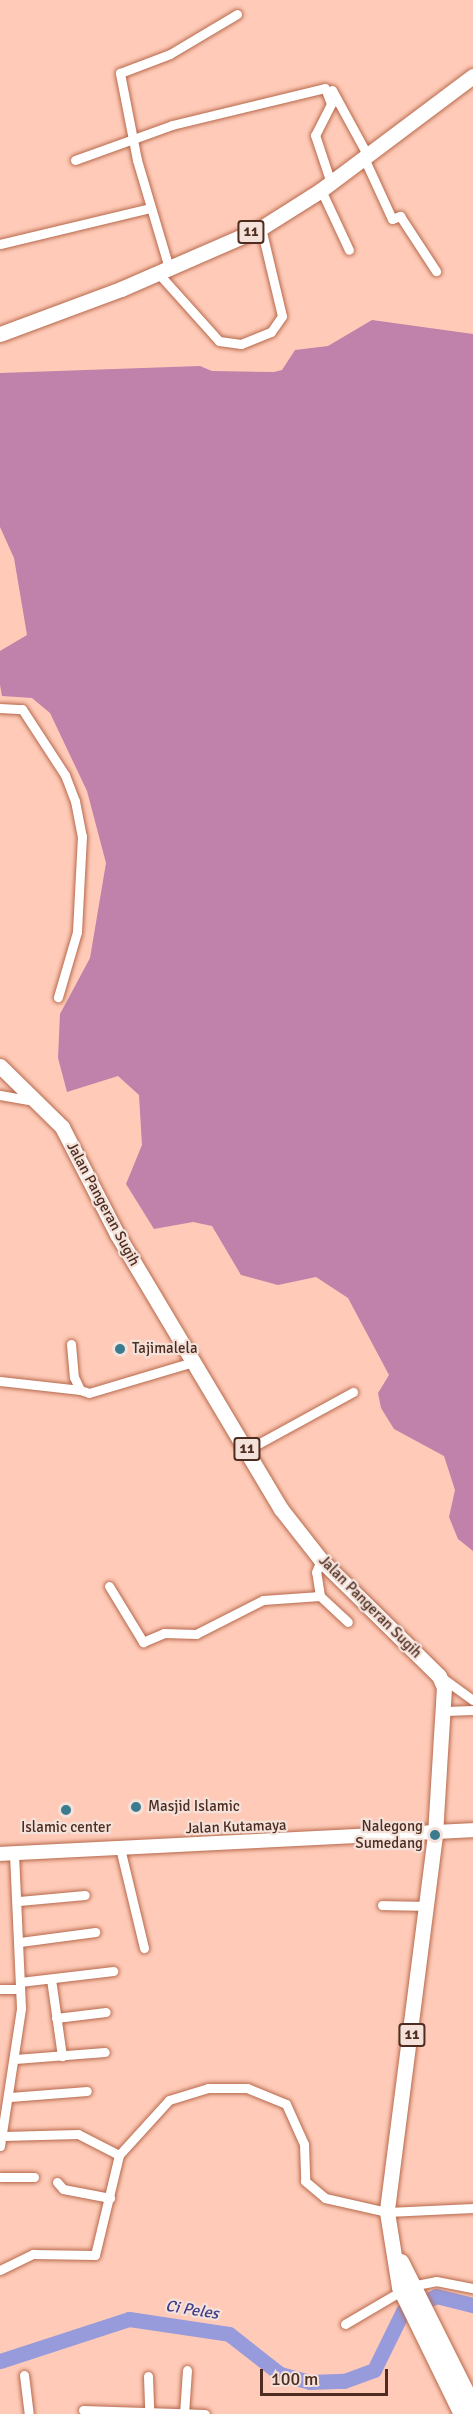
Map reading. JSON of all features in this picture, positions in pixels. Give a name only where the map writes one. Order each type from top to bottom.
[{"type":"highway","name":"11","points":[[0,334],[163,271],[261,228],[326,187],[473,76]]},
{"type":"highway","name":"Jalan Pangeran Sugih","points":[[0,1066],[39,1102],[76,1150],[117,1234],[281,1509],[321,1560],[439,1676]]},
{"type":"highway","name":"11","points":[[439,1676],[445,1711],[435,1835],[408,2069],[386,2182],[387,2212],[389,2234],[407,2291],[465,2389],[471,2414]]},
{"type":"highway","name":"11","points":[[429,2331],[461,2414]]},
{"type":"main road","name":"Jalan Kutamaya","points":[[0,1854],[435,1835],[473,1830]]},
{"type":"street","points":[[237,14],[170,54],[121,72],[132,140],[150,208],[163,271],[219,341],[241,344],[271,332],[282,316],[261,228]]},
{"type":"street","points":[[326,88],[331,104],[315,135],[326,187],[349,250]]},
{"type":"street","points":[[75,160],[132,140],[331,88],[366,157],[391,218],[400,216],[436,271]]},
{"type":"street","points":[[0,244],[150,208]]},
{"type":"street","points":[[0,708],[22,709],[66,775],[75,801],[82,836],[78,920],[75,954],[58,997]]},
{"type":"street","points":[[0,1095],[39,1102]]},
{"type":"street","points":[[71,1344],[80,1390]]},
{"type":"street","points":[[0,1381],[80,1390],[108,1390],[193,1362]]},
{"type":"street","points":[[247,1450],[353,1392]]},
{"type":"street","points":[[321,1560],[316,1572],[320,1596],[348,1622]]},
{"type":"street","points":[[109,1586],[142,1642],[164,1633],[196,1634],[263,1600],[320,1596]]},
{"type":"street","points":[[439,1676],[473,1700]]},
{"type":"street","points":[[445,1711],[473,1710]]},
{"type":"street","points":[[120,1848],[144,1948]]},
{"type":"street","points":[[14,1854],[20,1901],[20,1986],[15,2060],[2,2141],[78,2134],[119,2155]]},
{"type":"street","points":[[20,1901],[85,1894]]},
{"type":"street","points":[[382,1905],[426,1906]]},
{"type":"street","points":[[20,1942],[95,1932]]},
{"type":"street","points":[[0,1989],[51,1979],[113,1971]]},
{"type":"street","points":[[51,1979],[62,2056]]},
{"type":"street","points":[[56,2018],[105,2012]]},
{"type":"street","points":[[15,2060],[105,2052]]},
{"type":"street","points":[[0,2270],[33,2254],[95,2255],[119,2155],[169,2100],[201,2089],[247,2088],[276,2096],[292,2113],[304,2144],[305,2181],[315,2193],[387,2212],[473,2208]]},
{"type":"street","points":[[10,2097],[87,2091]]},
{"type":"street","points":[[0,2177],[34,2177]]},
{"type":"street","points":[[57,2182],[63,2189],[110,2198]]},
{"type":"street","points":[[345,2324],[407,2291],[436,2281],[473,2288]]},
{"type":"street","points":[[184,2412],[187,2370]]},
{"type":"street","points":[[24,2375],[29,2414]]},
{"type":"street","points":[[148,2376],[149,2413]]},
{"type":"street","points":[[83,2410],[113,2413],[205,2414]]},
{"type":"shaded area","points":[[372,320],[473,334],[473,1551],[458,1539],[449,1517],[455,1490],[444,1456],[394,1429],[381,1408],[378,1393],[389,1375],[348,1298],[316,1277],[278,1285],[241,1275],[212,1226],[193,1222],[154,1229],[126,1184],[142,1145],[139,1095],[118,1076],[67,1092],[58,1058],[60,1014],[90,958],[106,863],[87,791],[50,713],[32,698],[2,696],[0,685],[0,651],[27,635],[14,558],[0,527],[0,373],[200,366],[212,371],[274,372],[282,370],[295,350],[328,346]]},
{"type":"waterway","name":"Ci Peles","points":[[0,2361],[129,2319],[229,2334],[280,2374],[310,2382],[344,2381],[374,2370],[403,2311],[436,2296],[473,2305]]},
{"type":"place","name":"Tajimalela","points":[[120,1349]]},
{"type":"place","name":"Masjid Islamic","points":[[136,1807]]},
{"type":"place","name":"Islamic center","points":[[66,1810]]},
{"type":"place","name":"Nalegong Sumedang","points":[[435,1835]]}]
